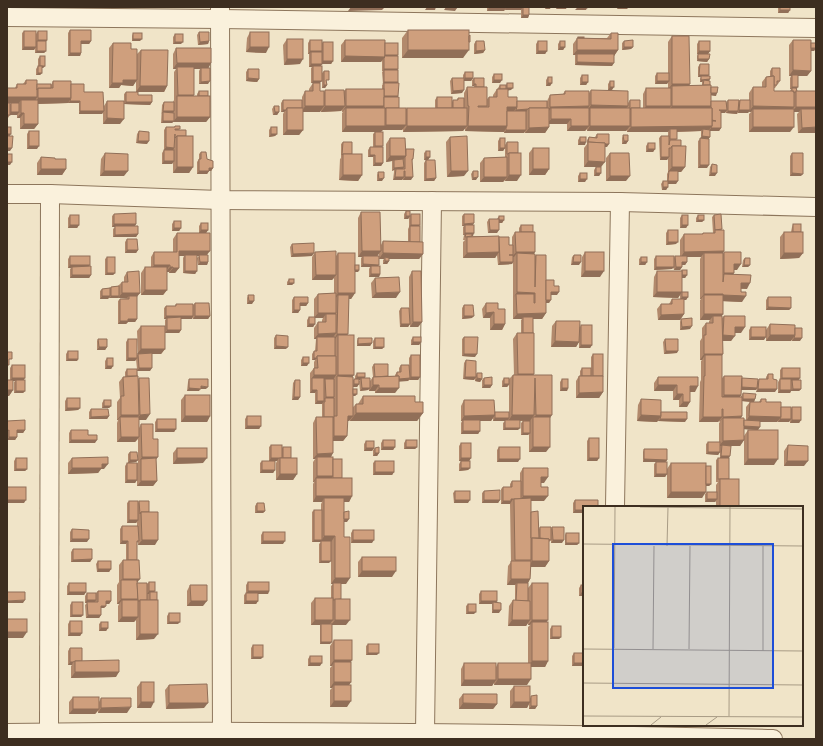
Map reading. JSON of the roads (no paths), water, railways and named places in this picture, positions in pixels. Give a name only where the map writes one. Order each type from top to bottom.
[{"type":"street","points":[[220,13],[222,735]]},
{"type":"street","points":[[7,17],[220,13],[816,28]]},
{"type":"street","points":[[7,194],[50,194],[220,200],[620,202],[816,207]]},
{"type":"street","points":[[49,732],[50,194]]},
{"type":"street","points":[[425,733],[432,201]]},
{"type":"street","points":[[615,506],[620,202]]},
{"type":"street","points":[[7,733],[49,732],[222,735],[425,733],[544,737],[612,730],[773,739]]}]
